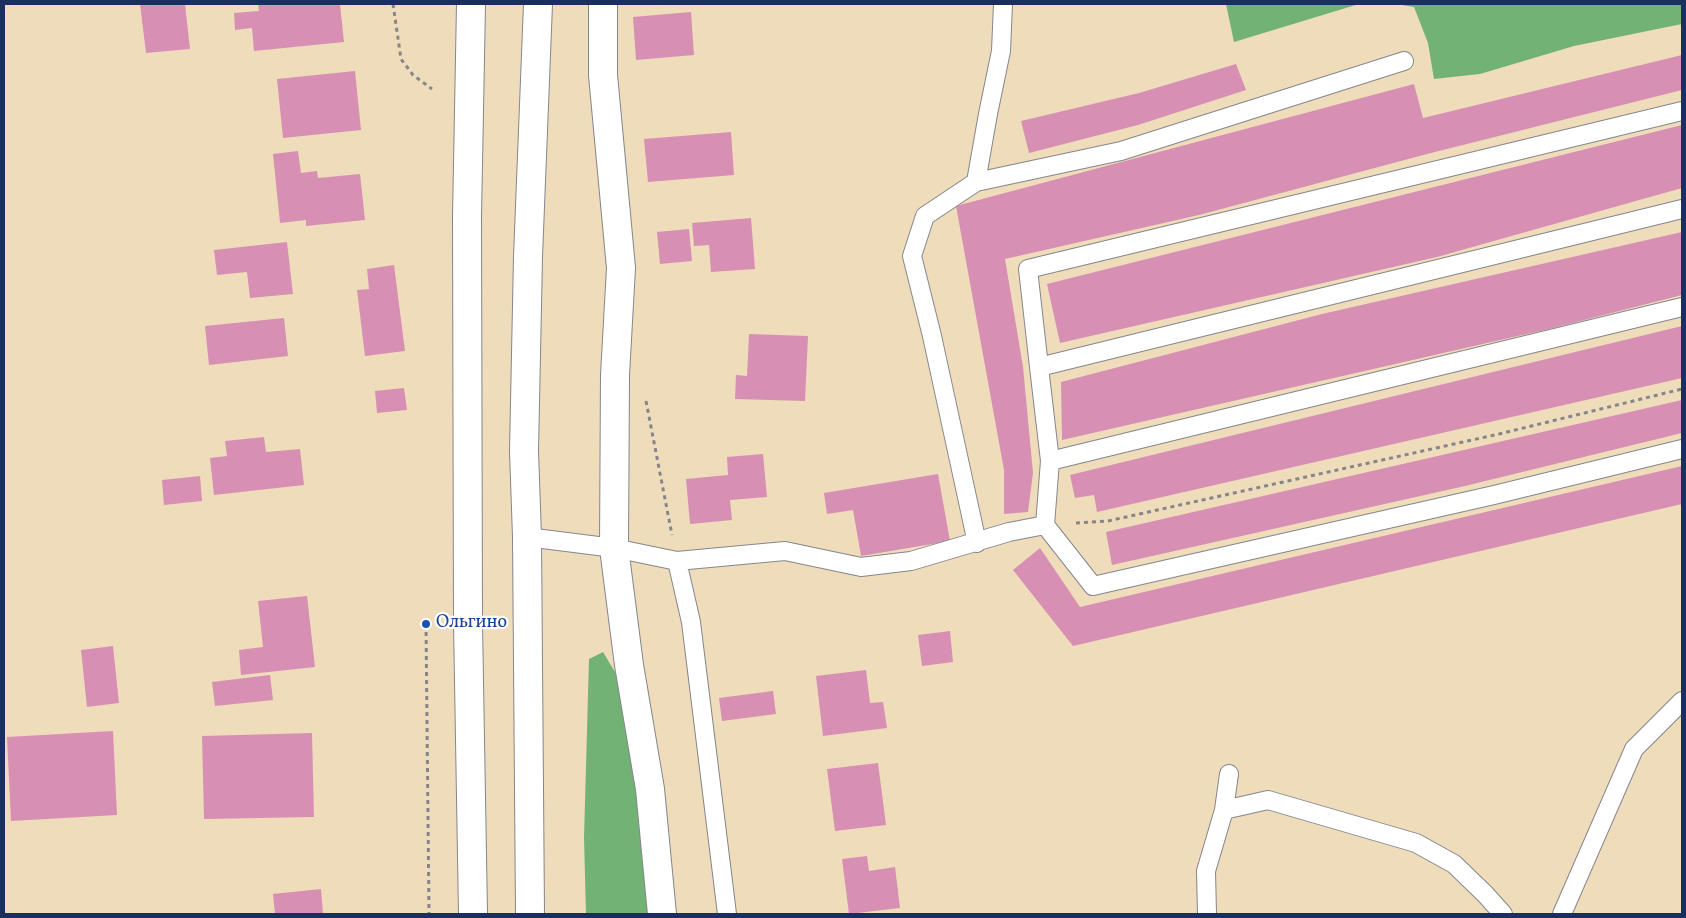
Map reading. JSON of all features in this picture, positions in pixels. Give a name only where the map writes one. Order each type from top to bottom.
[{"type":"main road","points":[[471,4],[467,227],[468,623],[473,914]]},
{"type":"main road","points":[[530,914],[527,537],[524,451],[528,257],[538,4]]},
{"type":"main road","points":[[603,4],[603,83],[621,268],[615,375],[614,548],[629,665],[650,789],[662,914]]},
{"type":"lane","points":[[976,182],[1000,51],[1003,4]]},
{"type":"lane","points":[[978,543],[932,336],[912,256],[925,216],[976,182],[1121,151],[1404,61]]},
{"type":"lane","points":[[1682,111],[1028,269],[1050,461],[1045,525],[1093,586],[1485,498],[1682,449]]},
{"type":"lane","points":[[1039,367],[1682,209]]},
{"type":"lane","points":[[1050,461],[1682,307]]},
{"type":"lane","points":[[527,537],[614,548],[677,561],[785,552],[861,567],[911,561],[978,543],[1009,532],[1045,525]]},
{"type":"lane","points":[[677,561],[691,622],[727,914]]},
{"type":"lane","points":[[1562,914],[1634,749],[1682,701]]},
{"type":"lane","points":[[1207,914],[1206,871],[1224,810],[1229,774]]},
{"type":"lane","points":[[1224,810],[1268,800],[1416,843],[1454,864],[1503,914]]},
{"type":"path","points":[[393,4],[402,59],[413,75],[432,89]]},
{"type":"path","points":[[1045,525],[1108,521],[1499,434],[1682,389]]},
{"type":"path","points":[[645,395],[677,561]]},
{"type":"path","points":[[426,624],[429,914]]},
{"type":"green space","points":[[1226,4],[1359,4],[1234,42]]},
{"type":"green space","points":[[1396,4],[1682,4],[1682,24],[1574,46],[1480,74],[1434,79],[1428,43],[1414,7]]},
{"type":"green space","points":[[603,652],[615,672],[639,766],[648,914],[586,914],[584,838],[589,659]]},
{"type":"building","points":[[140,4],[185,4],[190,49],[146,53]]},
{"type":"building","points":[[258,4],[340,4],[344,42],[254,51],[252,28],[235,30],[234,13],[259,11]]},
{"type":"building","points":[[691,12],[694,55],[636,60],[633,17]]},
{"type":"building","points":[[1682,55],[1682,90],[1427,154],[1199,215],[1005,259],[1023,367],[1033,473],[1028,512],[1004,514],[1004,470],[956,206],[1414,84],[1423,118]]},
{"type":"building","points":[[1236,64],[1246,90],[1138,125],[1029,153],[1021,121],[1139,93]]},
{"type":"building","points":[[355,71],[361,130],[283,138],[277,79]]},
{"type":"building","points":[[1682,125],[1682,188],[1437,257],[1060,343],[1047,284]]},
{"type":"building","points":[[731,132],[734,175],[648,182],[644,139]]},
{"type":"building","points":[[298,151],[301,173],[317,171],[318,178],[360,174],[365,220],[306,226],[306,220],[280,223],[273,154]]},
{"type":"building","points":[[751,218],[755,269],[711,272],[709,245],[694,246],[692,223]]},
{"type":"building","points":[[689,229],[692,261],[660,264],[657,232]]},
{"type":"building","points":[[1682,232],[1682,295],[1553,328],[1062,440],[1061,382],[1322,314]]},
{"type":"building","points":[[287,242],[293,294],[250,298],[247,272],[217,275],[214,250]]},
{"type":"building","points":[[394,265],[405,351],[365,356],[357,290],[369,289],[367,269]]},
{"type":"building","points":[[284,318],[288,356],[209,365],[205,326]]},
{"type":"building","points":[[1682,326],[1682,378],[1097,512],[1094,495],[1075,498],[1070,475]]},
{"type":"building","points":[[749,334],[808,336],[805,401],[735,399],[736,375],[747,376]]},
{"type":"building","points":[[404,388],[407,410],[377,413],[375,391]]},
{"type":"building","points":[[1682,400],[1682,433],[1465,486],[1112,565],[1106,532]]},
{"type":"building","points":[[264,437],[266,452],[300,449],[304,485],[214,495],[210,458],[227,456],[225,441]]},
{"type":"building","points":[[763,454],[767,497],[730,500],[732,520],[690,524],[686,479],[728,475],[727,457]]},
{"type":"building","points":[[1682,466],[1682,504],[1073,646],[1013,570],[1040,548],[1080,607]]},
{"type":"building","points":[[938,474],[950,541],[861,556],[853,510],[827,514],[824,493]]},
{"type":"building","points":[[200,476],[202,501],[164,505],[162,480]]},
{"type":"building","points":[[307,596],[315,667],[241,675],[239,650],[263,647],[258,601]]},
{"type":"building","points":[[950,631],[953,662],[922,666],[918,635]]},
{"type":"building","points":[[113,646],[119,703],[87,707],[81,650]]},
{"type":"building","points":[[866,670],[870,703],[883,702],[887,728],[823,736],[816,676]]},
{"type":"building","points":[[270,675],[273,700],[215,706],[212,682]]},
{"type":"building","points":[[773,691],[776,714],[722,721],[719,698]]},
{"type":"building","points":[[113,731],[117,815],[11,821],[7,737]]},
{"type":"building","points":[[312,733],[314,817],[204,819],[202,736]]},
{"type":"building","points":[[878,763],[886,825],[835,831],[827,769]]},
{"type":"building","points":[[867,856],[869,871],[895,867],[900,908],[849,914],[842,859]]},
{"type":"building","points":[[321,889],[323,914],[275,914],[273,894]]},
{"type":"place","name":"Ольгино","points":[[426,624]]}]
